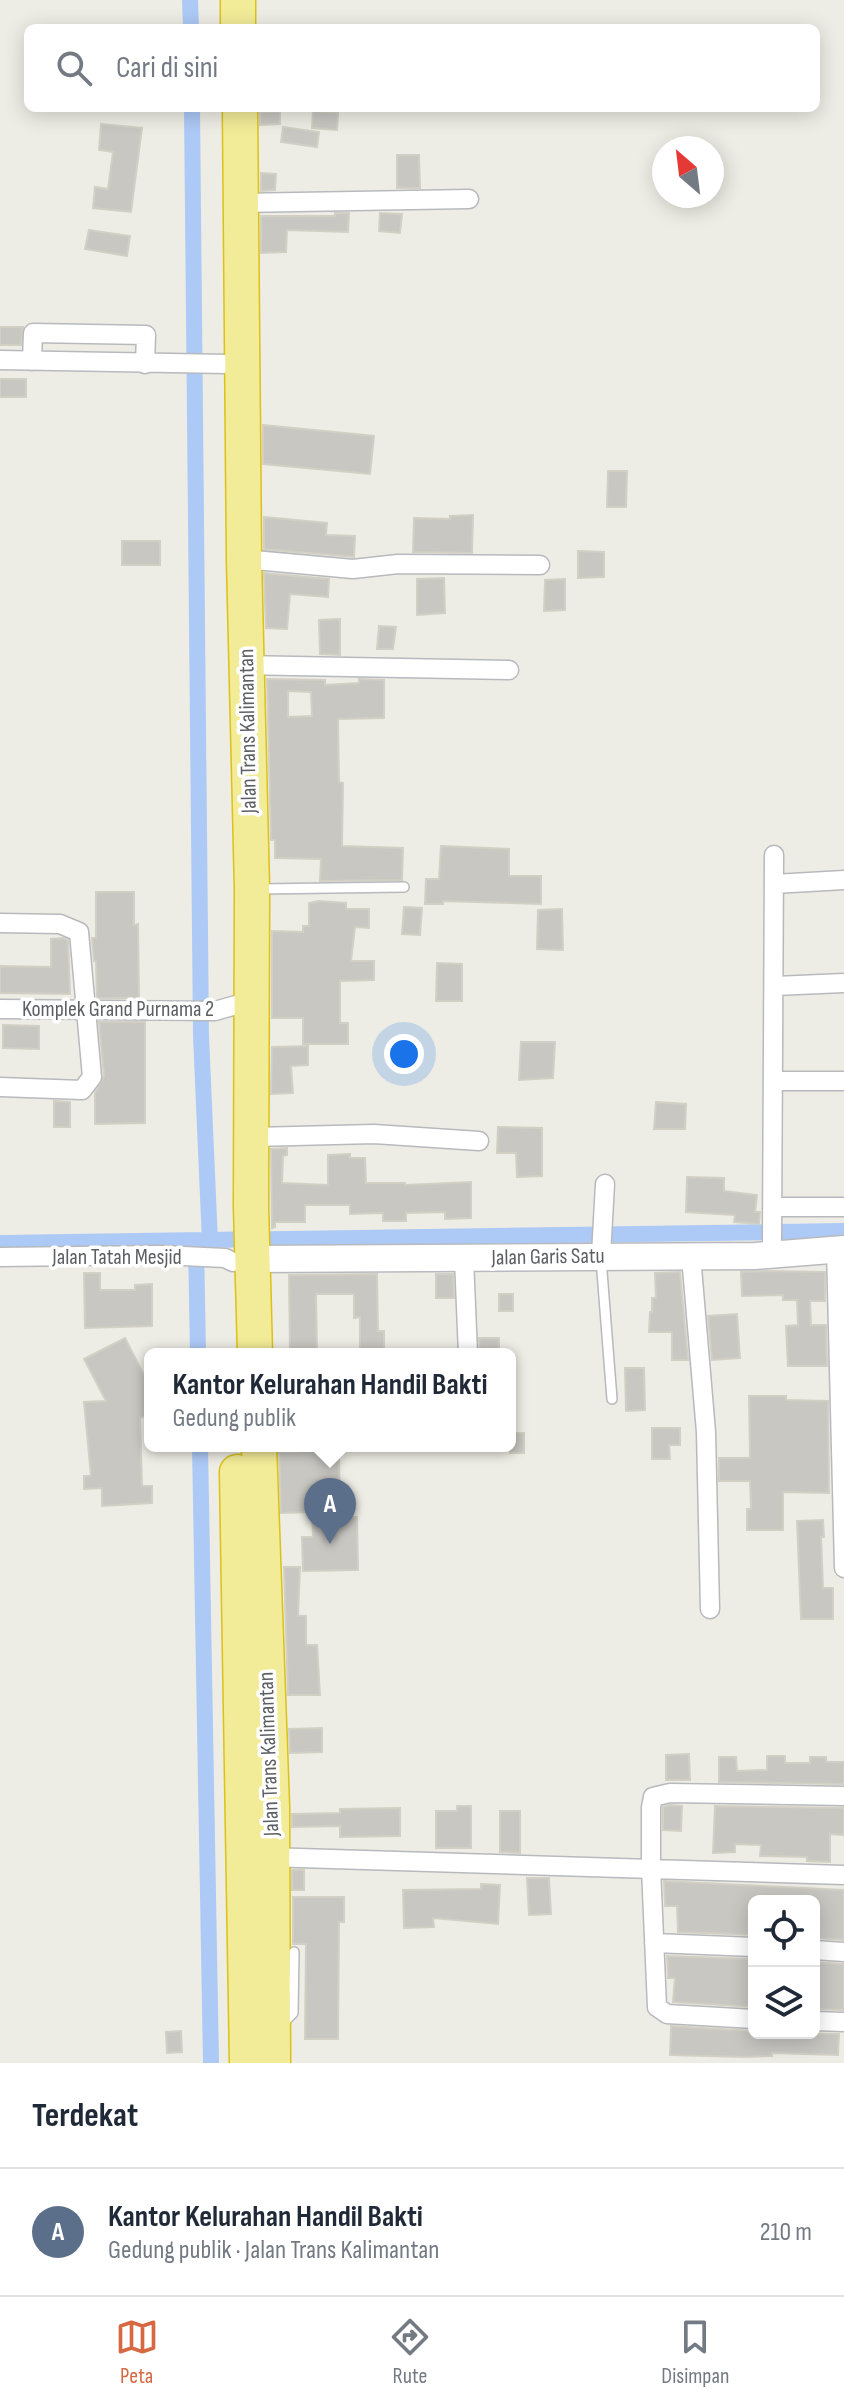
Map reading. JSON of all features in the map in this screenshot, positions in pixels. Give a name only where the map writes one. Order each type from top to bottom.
[{"type":"highway","points":[[222,0],[223,24]]},
{"type":"highway","points":[[238,0],[238,24]]},
{"type":"highway","name":"Jalan Trans Kalimantan","points":[[224,112],[216,364],[239,772],[252,889],[251,1137],[235,1259],[235,1348]]},
{"type":"highway","name":"Jalan Trans Kalimantan","points":[[240,112],[246,665],[226,1008],[243,1208]]},
{"type":"highway","name":"Jalan Trans Kalimantan","points":[[235,1259],[254,1348]]},
{"type":"highway","name":"Jalan Trans Kalimantan","points":[[236,1452],[257,1808]]},
{"type":"highway","name":"Jalan Trans Kalimantan","points":[[259,1452],[258,1857],[273,2048]]},
{"type":"highway","name":"Jalan Trans Kalimantan","points":[[247,2063],[258,1857]]},
{"type":"street","points":[[241,203],[469,199]]},
{"type":"street","points":[[32,361],[33,333],[146,335],[145,364]]},
{"type":"street","points":[[0,360],[216,364]]},
{"type":"street","points":[[244,559],[353,569],[398,564],[540,565]]},
{"type":"street","points":[[246,665],[509,670]]},
{"type":"street","points":[[774,855],[773,1231],[844,1207]]},
{"type":"street","points":[[774,884],[844,880]]},
{"type":"street","points":[[0,923],[60,924],[79,932],[92,1077],[82,1090],[0,1087]]},
{"type":"street","points":[[775,986],[844,983]]},
{"type":"street","name":"Komplek Grand Purnama 2","points":[[0,1009],[186,1011],[226,1008]]},
{"type":"street","points":[[774,1081],[844,1081]]},
{"type":"street","points":[[251,1137],[374,1134],[479,1141]]},
{"type":"street","points":[[602,1249],[605,1184]]},
{"type":"street","name":"Jalan Garis Satu","points":[[235,1259],[464,1259],[602,1249],[691,1256],[773,1231],[840,1249]]},
{"type":"street","points":[[840,1249],[844,1568]]},
{"type":"street","name":"Jalan Tatah Mesjid","points":[[0,1257],[171,1256],[235,1259]]},
{"type":"street","points":[[691,1256],[706,1420],[710,1609]]},
{"type":"street","points":[[464,1259],[468,1348]]},
{"type":"street","points":[[748,2019],[659,2011],[655,1995],[651,1868],[651,1807],[656,1795],[844,1796]]},
{"type":"street","points":[[258,1857],[844,1875]]},
{"type":"street","points":[[654,1943],[748,1947]]},
{"type":"street","points":[[820,1950],[844,1952]]},
{"type":"street","points":[[820,2021],[844,2022]]},
{"type":"lane","points":[[252,889],[404,887]]},
{"type":"lane","points":[[602,1249],[612,1399]]},
{"type":"lane","points":[[273,2048],[293,2013],[294,1952]]},
{"type":"building","points":[[260,112],[280,112],[280,124],[260,125]]},
{"type":"building","points":[[313,112],[338,113],[337,130],[312,128]]},
{"type":"building","points":[[101,124],[142,128],[131,212],[93,208],[95,187],[108,189],[113,152],[99,150]]},
{"type":"building","points":[[283,127],[319,132],[317,147],[281,142]]},
{"type":"building","points":[[397,155],[419,155],[420,188],[397,188]]},
{"type":"building","points":[[261,173],[276,174],[275,190],[261,191]]},
{"type":"building","points":[[335,213],[349,213],[348,232],[287,230],[286,252],[261,253],[261,216],[335,216]]},
{"type":"building","points":[[380,213],[402,214],[400,233],[379,231]]},
{"type":"building","points":[[89,230],[130,236],[127,256],[85,249]]},
{"type":"building","points":[[0,327],[23,327],[21,345],[0,345]]},
{"type":"building","points":[[0,379],[26,379],[26,397],[0,397]]},
{"type":"building","points":[[263,425],[374,436],[370,474],[263,464]]},
{"type":"building","points":[[608,471],[627,471],[626,507],[607,507]]},
{"type":"building","points":[[473,515],[472,553],[413,552],[414,518],[450,519],[450,516]]},
{"type":"building","points":[[264,517],[327,523],[326,535],[355,536],[354,557],[264,549]]},
{"type":"building","points":[[122,541],[160,541],[160,565],[122,565]]},
{"type":"building","points":[[578,551],[604,552],[604,577],[578,578]]},
{"type":"building","points":[[264,573],[329,579],[328,597],[290,594],[287,629],[266,628]]},
{"type":"building","points":[[444,578],[445,613],[417,615],[417,579]]},
{"type":"building","points":[[565,579],[565,610],[544,611],[545,580]]},
{"type":"building","points":[[340,619],[340,655],[320,654],[319,620]]},
{"type":"building","points":[[379,626],[396,627],[393,649],[377,649]]},
{"type":"building","points":[[267,679],[325,680],[325,685],[359,683],[359,679],[384,680],[384,718],[338,719],[339,782],[343,783],[342,846],[403,848],[402,880],[320,881],[321,859],[275,858],[275,840],[271,840]],"holes":[[[288,691],[311,692],[312,716],[288,717]]]},
{"type":"building","points":[[441,846],[509,849],[509,876],[541,876],[541,904],[443,901],[443,904],[425,904],[426,879],[439,879]]},
{"type":"building","points":[[96,892],[134,892],[134,925],[138,924],[139,998],[97,998],[92,938],[96,938]]},
{"type":"building","points":[[309,903],[346,903],[346,909],[369,909],[369,928],[355,927],[351,961],[374,961],[374,980],[340,981],[340,1023],[348,1023],[348,1044],[303,1044],[303,1018],[272,1018],[272,931],[303,932],[303,926],[309,926]]},
{"type":"building","points":[[404,907],[422,908],[420,935],[402,934]]},
{"type":"building","points":[[562,909],[563,950],[537,949],[538,910]]},
{"type":"building","points":[[51,939],[68,940],[70,994],[0,993],[0,966],[51,967]]},
{"type":"building","points":[[437,963],[462,964],[462,1001],[436,1001]]},
{"type":"building","points":[[99,1022],[145,1022],[145,1123],[95,1124],[95,1093],[104,1076]]},
{"type":"building","points":[[3,1025],[39,1026],[39,1049],[3,1048]]},
{"type":"building","points":[[521,1042],[555,1042],[553,1078],[519,1080]]},
{"type":"building","points":[[308,1046],[308,1065],[291,1066],[293,1093],[271,1094],[272,1047]]},
{"type":"building","points":[[54,1101],[70,1102],[70,1127],[54,1127]]},
{"type":"building","points":[[656,1102],[686,1104],[685,1129],[654,1129]]},
{"type":"building","points":[[498,1127],[542,1128],[542,1176],[517,1177],[516,1153],[497,1153]]},
{"type":"building","points":[[287,1148],[287,1155],[283,1156],[282,1183],[328,1185],[328,1155],[350,1154],[350,1158],[365,1158],[366,1183],[471,1182],[471,1218],[445,1219],[445,1212],[406,1213],[406,1221],[383,1221],[383,1213],[350,1214],[350,1205],[305,1205],[305,1222],[275,1222],[272,1228],[271,1149]]},
{"type":"building","points":[[687,1177],[724,1178],[724,1191],[757,1195],[755,1212],[760,1212],[759,1224],[734,1222],[735,1215],[686,1212]]},
{"type":"building","points":[[680,1272],[688,1360],[672,1360],[672,1332],[649,1332],[650,1312],[652,1298],[656,1298],[655,1273]]},
{"type":"building","points":[[741,1272],[825,1272],[825,1301],[810,1301],[811,1325],[826,1325],[827,1366],[788,1366],[786,1326],[798,1325],[797,1300],[783,1300],[783,1295],[742,1296]]},
{"type":"building","points":[[84,1273],[100,1273],[100,1290],[135,1290],[135,1285],[152,1284],[152,1326],[85,1328]]},
{"type":"building","points":[[377,1274],[378,1331],[384,1331],[384,1348],[360,1348],[360,1317],[354,1318],[354,1294],[316,1294],[317,1348],[290,1348],[289,1275]]},
{"type":"building","points":[[436,1274],[453,1274],[454,1298],[436,1298]]},
{"type":"building","points":[[499,1294],[513,1294],[513,1311],[499,1311]]},
{"type":"building","points":[[737,1314],[740,1358],[712,1360],[708,1316]]},
{"type":"building","points":[[125,1338],[144,1375],[144,1416],[140,1418],[142,1486],[152,1486],[152,1503],[102,1506],[102,1488],[84,1489],[84,1476],[91,1476],[84,1402],[106,1401],[84,1359]]},
{"type":"building","points":[[479,1338],[499,1338],[499,1348],[480,1348]]},
{"type":"building","points":[[625,1368],[644,1368],[645,1410],[626,1411]]},
{"type":"building","points":[[749,1396],[828,1401],[829,1493],[783,1492],[783,1530],[747,1530],[747,1509],[751,1509],[750,1481],[719,1481],[719,1458],[750,1458]]},
{"type":"building","points":[[652,1428],[680,1428],[680,1445],[669,1445],[670,1459],[652,1459]]},
{"type":"building","points":[[516,1433],[524,1433],[524,1453],[510,1453],[516,1452]]},
{"type":"building","points":[[279,1452],[339,1452],[340,1517],[357,1517],[358,1570],[303,1571],[302,1537],[313,1537],[312,1512],[281,1513]]},
{"type":"building","points":[[823,1520],[823,1588],[833,1588],[833,1619],[801,1619],[797,1521]]},
{"type":"building","points":[[284,1567],[300,1567],[298,1616],[306,1616],[306,1645],[317,1645],[320,1695],[288,1695]]},
{"type":"building","points":[[322,1728],[322,1752],[290,1753],[289,1729]]},
{"type":"building","points":[[689,1754],[690,1780],[666,1780],[666,1755]]},
{"type":"building","points":[[767,1756],[785,1756],[785,1763],[810,1763],[810,1757],[826,1757],[826,1762],[844,1762],[844,1784],[719,1782],[719,1757],[736,1757],[737,1771],[767,1770]]},
{"type":"building","points":[[457,1806],[471,1806],[471,1848],[436,1848],[436,1811],[457,1811]]},
{"type":"building","points":[[682,1806],[681,1831],[663,1830],[663,1807]]},
{"type":"building","points":[[715,1806],[844,1808],[844,1835],[830,1834],[830,1862],[807,1861],[807,1857],[760,1856],[761,1845],[735,1844],[735,1852],[713,1853]]},
{"type":"building","points":[[400,1808],[400,1836],[340,1837],[340,1826],[292,1827],[292,1814]]},
{"type":"building","points":[[500,1811],[520,1811],[520,1853],[500,1852]]},
{"type":"building","points":[[292,1870],[304,1870],[304,1890],[292,1890]]},
{"type":"building","points":[[527,1878],[549,1878],[551,1914],[529,1915]]},
{"type":"building","points":[[664,1881],[844,1890],[844,1940],[820,1938],[820,1895],[748,1895],[748,1935],[678,1932],[677,1906],[665,1906]]},
{"type":"building","points":[[481,1884],[500,1885],[498,1924],[433,1918],[434,1927],[404,1928],[403,1890],[481,1889]]},
{"type":"building","points":[[293,1897],[344,1897],[344,1922],[339,1922],[338,2039],[305,2039],[306,1944],[293,1944]]},
{"type":"building","points":[[667,1956],[748,1959],[748,2007],[673,2002],[675,1978],[668,1978]]},
{"type":"building","points":[[820,1962],[844,1964],[844,2010],[820,2009]]},
{"type":"building","points":[[671,2026],[748,2031],[748,2039],[820,2039],[820,2034],[839,2034],[838,2055],[670,2055]]},
{"type":"building","points":[[181,2031],[182,2052],[167,2053],[166,2032]]},
{"type":"waterway","points":[[190,0],[191,24]]},
{"type":"waterway","points":[[192,112],[201,1036],[210,1242]]},
{"type":"waterway","points":[[0,1243],[844,1231]]},
{"type":"waterway","points":[[196,1244],[198,1348]]},
{"type":"waterway","points":[[200,1452],[211,2063]]},
{"type":"place","name":"Kantor Kelurahan Handil Bakti","points":[[330,1544]]}]
